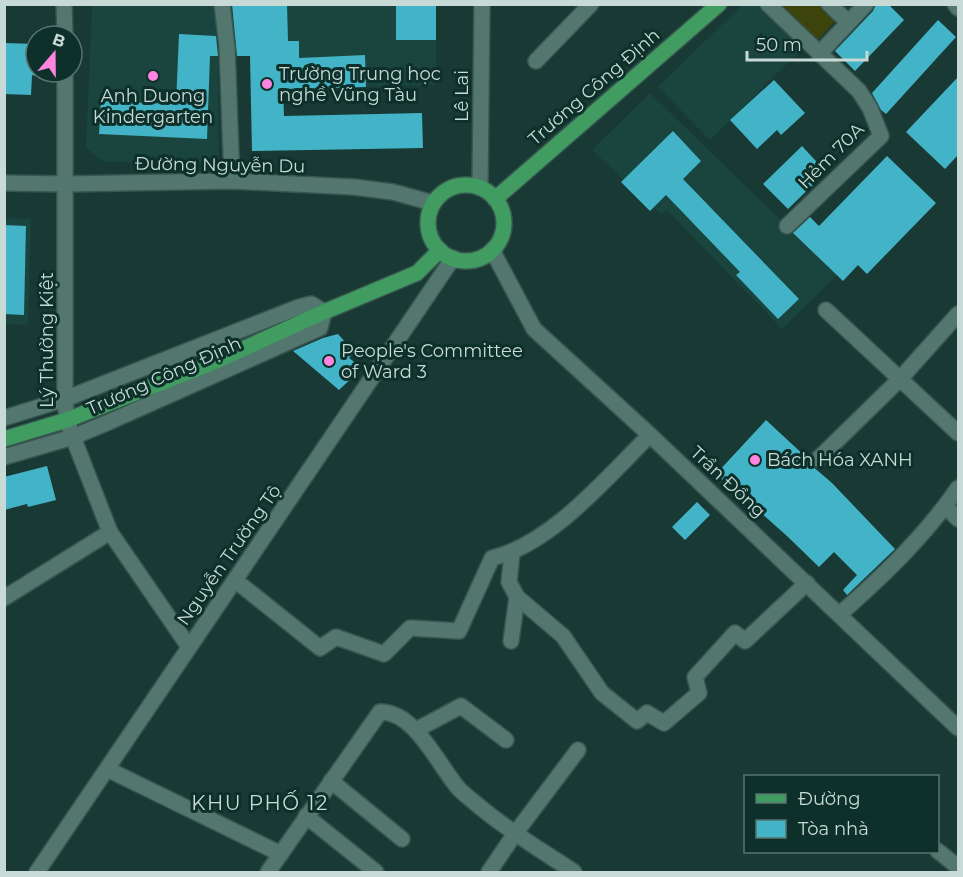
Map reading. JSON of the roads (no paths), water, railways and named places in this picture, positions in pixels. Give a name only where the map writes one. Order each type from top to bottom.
[{"type":"main road","name":"Trương Công Định","points":[[495,199],[719,4]]},
{"type":"main road","points":[[459,186],[480,188],[495,199],[500,207],[504,225],[502,234],[492,250],[478,259],[470,261],[446,254],[429,233],[428,223],[433,203],[449,189],[459,186]]},
{"type":"main road","name":"Trương Công Định","points":[[4,439],[67,420],[216,368],[324,312],[417,273],[446,254]]},
{"type":"street","points":[[64,4],[65,24]]},
{"type":"street","points":[[222,4],[227,47],[232,181]]},
{"type":"street","points":[[536,61],[591,4]]},
{"type":"street","name":"Hẻm 70A","points":[[768,4],[859,91],[870,108],[881,136],[787,226]]},
{"type":"street","points":[[829,4],[848,22]]},
{"type":"street","points":[[819,54],[866,4]]},
{"type":"street","name":"Lê Lai","points":[[480,188],[481,5]]},
{"type":"street","name":"Lý Thường Kiệt","points":[[65,84],[65,399],[67,420],[110,532],[189,647]]},
{"type":"street","name":"Đường Nguyễn Du","points":[[4,183],[232,181],[393,192],[433,203]]},
{"type":"street","name":"Trần Đồng","points":[[492,250],[534,330],[650,435],[958,728]]},
{"type":"street","name":"Nguyễn Trường Tộ","points":[[37,873],[236,581],[446,254]]},
{"type":"street","name":"Trương Công Định","points":[[4,418],[65,399],[205,343],[311,304],[324,312]]},
{"type":"street","points":[[826,310],[958,433]]},
{"type":"street","points":[[818,459],[900,379],[958,314]]},
{"type":"street","points":[[205,343],[216,368]]},
{"type":"street","name":"Trương Công Định","points":[[4,457],[73,437],[216,368]]},
{"type":"street","points":[[236,581],[320,648],[336,637],[384,654],[410,628],[459,631],[492,558],[512,554],[566,517],[650,435]]},
{"type":"street","points":[[840,614],[895,565],[946,507],[958,488]]},
{"type":"street","points":[[946,507],[958,519]]},
{"type":"street","points":[[4,598],[110,532]]},
{"type":"street","points":[[512,554],[509,582],[517,597],[563,636],[603,693],[637,721],[647,713],[664,723],[699,693],[695,677],[735,633],[745,641],[807,583]]},
{"type":"street","points":[[511,641],[517,597]]},
{"type":"street","points":[[416,730],[461,706],[506,740]]},
{"type":"street","points":[[268,873],[380,712],[392,711],[416,730],[460,790],[514,835],[538,848],[574,873]]},
{"type":"street","points":[[489,873],[514,835],[578,750]]},
{"type":"street","points":[[106,769],[281,854]]},
{"type":"street","points":[[331,781],[402,839]]},
{"type":"street","points":[[306,816],[376,873]]},
{"type":"street","points":[[939,852],[958,867]]},
{"type":"place","name":"Anh Duong Kindergarten","points":[[153,76]]},
{"type":"place","name":"Trường Trung học nghề Vũng Tàu","points":[[267,84]]},
{"type":"place","name":"People's Committee of Ward 3","points":[[329,361]]},
{"type":"place","name":"Bách Hóa XANH","points":[[755,460]]},
{"type":"district","name":"KHU PHỐ 12","points":[[260,803]]}]
